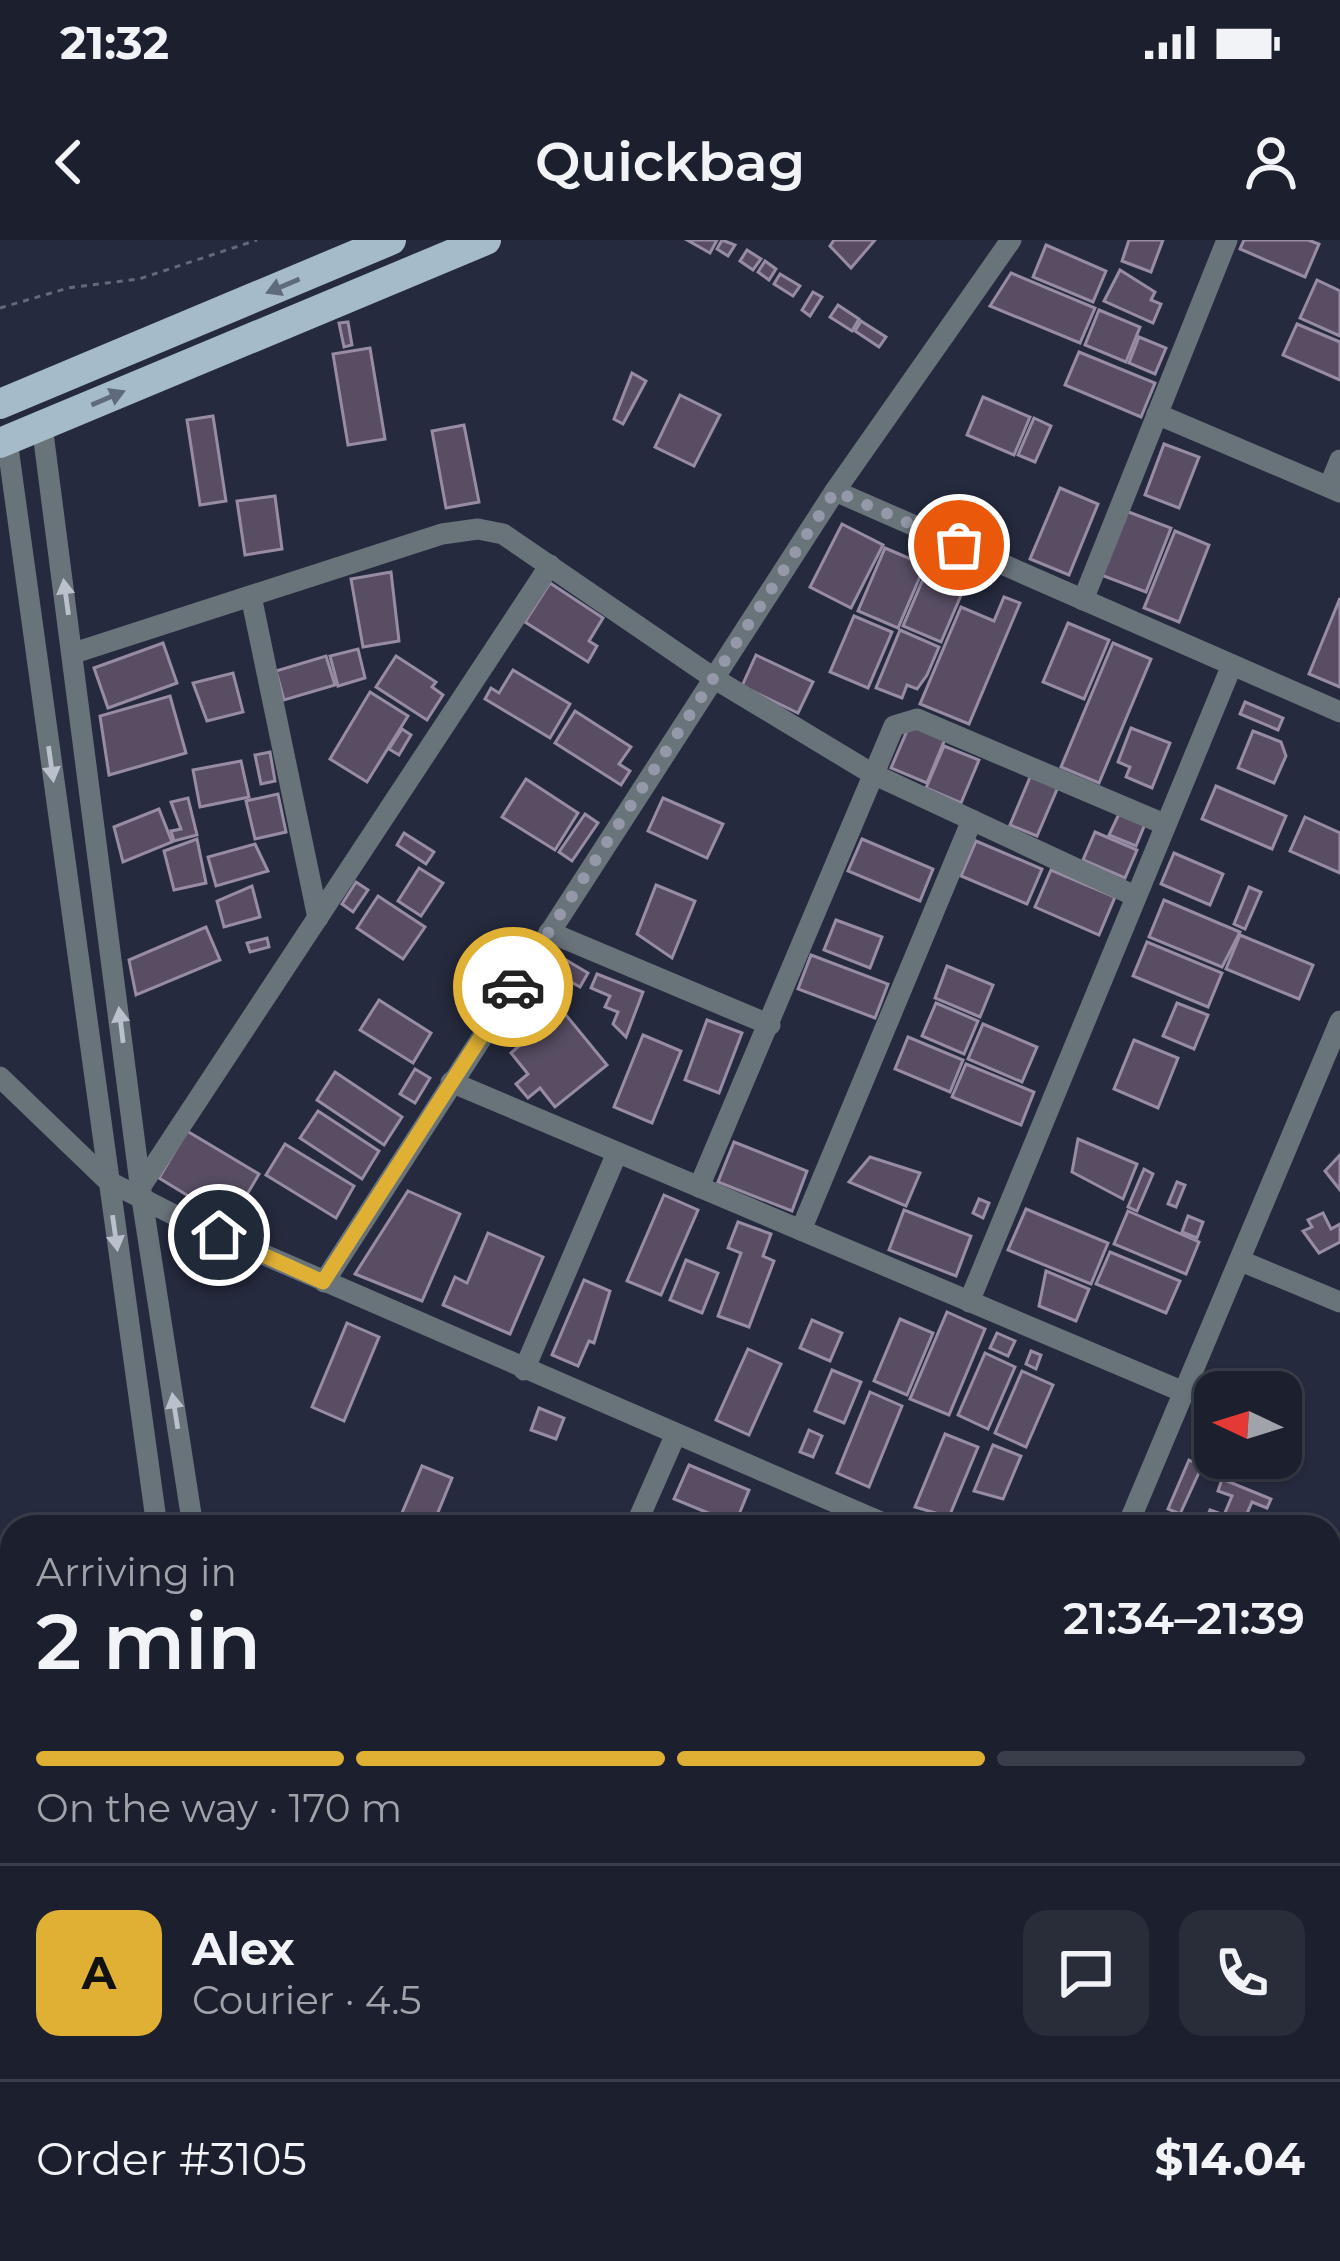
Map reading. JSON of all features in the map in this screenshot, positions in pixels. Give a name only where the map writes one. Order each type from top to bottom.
[{"type":"main road","points":[[4,441],[486,240]]},
{"type":"main road","points":[[0,404],[370,244]]},
{"type":"street","points":[[323,1282],[835,491],[1011,240]]},
{"type":"street","points":[[1083,600],[1227,240]]},
{"type":"street","points":[[1157,414],[1335,490],[1340,460]]},
{"type":"street","points":[[42,425],[141,1192],[191,1515]]},
{"type":"street","points":[[4,441],[155,1515]]},
{"type":"street","points":[[835,491],[1340,712]]},
{"type":"street","points":[[74,653],[465,530],[503,534],[715,679],[871,773],[1136,896]]},
{"type":"street","points":[[141,1192],[550,565]]},
{"type":"street","points":[[251,596],[318,918]]},
{"type":"street","points":[[969,1302],[1232,665]]},
{"type":"street","points":[[699,1187],[889,731],[917,719],[1164,824]]},
{"type":"street","points":[[801,1230],[972,820]]},
{"type":"street","points":[[549,932],[770,1025]]},
{"type":"street","points":[[1132,1515],[1340,1021]]},
{"type":"street","points":[[0,1077],[108,1181],[141,1192],[323,1282],[843,1515]]},
{"type":"street","points":[[452,1082],[1186,1393]]},
{"type":"street","points":[[524,1370],[617,1153]]},
{"type":"street","points":[[1241,1261],[1340,1302]]},
{"type":"street","points":[[640,1515],[675,1436]]},
{"type":"path","points":[[0,308],[68,289],[139,279],[257,240]]},
{"type":"building","points":[[687,240],[717,240],[710,253]]},
{"type":"building","points":[[722,240],[735,245],[728,256],[717,249]]},
{"type":"building","points":[[834,240],[875,240],[851,268],[830,246]]},
{"type":"building","points":[[1129,240],[1163,240],[1151,272],[1122,261]]},
{"type":"building","points":[[1244,240],[1319,244],[1305,277],[1240,249]]},
{"type":"building","points":[[1046,245],[1106,271],[1093,302],[1033,277]]},
{"type":"building","points":[[747,250],[761,259],[753,270],[740,261]]},
{"type":"building","points":[[765,261],[776,269],[769,280],[758,272]]},
{"type":"building","points":[[1120,270],[1155,292],[1151,300],[1161,304],[1153,323],[1104,301]]},
{"type":"building","points":[[1011,273],[1095,308],[1080,343],[990,306]]},
{"type":"building","points":[[780,274],[800,286],[793,296],[774,284]]},
{"type":"building","points":[[1317,280],[1340,291],[1340,336],[1300,318]]},
{"type":"building","points":[[813,292],[822,297],[810,316],[802,310]]},
{"type":"building","points":[[838,305],[859,319],[852,331],[830,317]]},
{"type":"building","points":[[1099,310],[1140,327],[1126,362],[1085,345]]},
{"type":"building","points":[[861,321],[886,337],[879,347],[855,331]]},
{"type":"building","points":[[348,322],[352,345],[344,347],[339,323]]},
{"type":"building","points":[[1297,324],[1340,342],[1340,380],[1283,355]]},
{"type":"building","points":[[1139,337],[1166,348],[1155,374],[1129,363]]},
{"type":"building","points":[[370,348],[385,439],[348,445],[333,354]]},
{"type":"building","points":[[1079,352],[1155,383],[1141,417],[1065,385]]},
{"type":"building","points":[[632,373],[646,381],[623,424],[614,419]]},
{"type":"building","points":[[680,395],[720,415],[694,466],[655,447]]},
{"type":"building","points":[[983,397],[1030,417],[1014,455],[967,435]]},
{"type":"building","points":[[213,416],[226,501],[200,505],[187,420]]},
{"type":"building","points":[[1034,418],[1051,426],[1035,462],[1018,455]]},
{"type":"building","points":[[464,425],[479,502],[446,508],[432,431]]},
{"type":"building","points":[[1164,444],[1199,457],[1179,508],[1145,495]]},
{"type":"building","points":[[1060,488],[1098,504],[1069,575],[1030,559]]},
{"type":"building","points":[[275,496],[282,549],[245,555],[237,501]]},
{"type":"building","points":[[1126,511],[1171,528],[1146,592],[1101,575]]},
{"type":"building","points":[[842,524],[883,545],[851,608],[810,587]]},
{"type":"building","points":[[1175,531],[1209,545],[1179,622],[1144,608]]},
{"type":"building","points":[[885,548],[925,565],[898,628],[858,611]]},
{"type":"building","points":[[930,563],[968,579],[941,642],[903,626]]},
{"type":"building","points":[[391,572],[399,641],[363,647],[351,579]]},
{"type":"building","points":[[550,583],[603,618],[589,641],[597,646],[588,662],[525,622]]},
{"type":"building","points":[[1004,597],[1020,603],[969,724],[920,704],[961,607],[994,621]]},
{"type":"building","points":[[1340,598],[1340,687],[1309,674]]},
{"type":"building","points":[[854,616],[892,632],[868,688],[830,672]]},
{"type":"building","points":[[1068,623],[1109,640],[1084,699],[1043,682]]},
{"type":"building","points":[[900,630],[939,647],[917,689],[907,685],[902,698],[876,688]]},
{"type":"building","points":[[163,643],[177,683],[108,708],[94,668]]},
{"type":"building","points":[[1113,643],[1151,659],[1099,783],[1061,767]]},
{"type":"building","points":[[358,649],[365,678],[338,686],[330,656]]},
{"type":"building","points":[[756,655],[813,682],[798,713],[742,686]]},
{"type":"building","points":[[326,656],[335,685],[284,700],[276,671]]},
{"type":"building","points":[[396,656],[436,682],[432,687],[443,695],[427,720],[376,687]]},
{"type":"building","points":[[513,670],[570,704],[550,738],[485,699],[491,688],[499,693]]},
{"type":"building","points":[[233,673],[243,712],[207,721],[193,683]]},
{"type":"building","points":[[370,692],[408,716],[367,782],[330,759]]},
{"type":"building","points":[[170,696],[186,753],[109,775],[100,716]]},
{"type":"building","points":[[1245,702],[1283,718],[1278,730],[1240,714]]},
{"type":"building","points":[[575,711],[631,747],[619,764],[630,771],[621,785],[555,743]]},
{"type":"building","points":[[910,724],[945,739],[927,783],[891,768]]},
{"type":"building","points":[[1131,728],[1170,743],[1152,788],[1126,777],[1130,767],[1118,762]]},
{"type":"building","points":[[402,729],[411,735],[399,755],[389,749]]},
{"type":"building","points":[[1253,731],[1281,742],[1286,756],[1274,783],[1238,768]]},
{"type":"building","points":[[944,746],[979,760],[961,803],[926,788]]},
{"type":"building","points":[[270,752],[275,781],[261,784],[255,755]]},
{"type":"building","points":[[241,761],[249,797],[200,807],[193,770]]},
{"type":"building","points":[[1031,775],[1058,787],[1037,836],[1010,825]]},
{"type":"building","points":[[526,779],[578,813],[555,850],[502,817]]},
{"type":"building","points":[[1216,786],[1286,816],[1272,849],[1202,819]]},
{"type":"building","points":[[278,794],[286,832],[255,839],[246,801]]},
{"type":"building","points":[[188,798],[197,835],[174,841],[171,831],[181,829],[171,802]]},
{"type":"building","points":[[663,798],[723,824],[707,858],[648,831]]},
{"type":"building","points":[[159,809],[172,842],[123,862],[114,827]]},
{"type":"building","points":[[585,814],[598,823],[572,861],[559,852]]},
{"type":"building","points":[[1119,814],[1145,824],[1136,846],[1109,835]]},
{"type":"building","points":[[1305,817],[1340,833],[1340,873],[1290,851]]},
{"type":"building","points":[[1095,832],[1137,850],[1125,878],[1083,860]]},
{"type":"building","points":[[404,833],[434,852],[426,864],[397,845]]},
{"type":"building","points":[[197,839],[206,883],[174,890],[164,851]]},
{"type":"building","points":[[862,839],[933,869],[920,901],[848,871]]},
{"type":"building","points":[[976,841],[1042,869],[1027,904],[961,876]]},
{"type":"building","points":[[255,844],[268,871],[216,886],[208,857]]},
{"type":"building","points":[[1174,853],[1223,874],[1210,905],[1161,884]]},
{"type":"building","points":[[419,868],[443,883],[421,916],[398,901]]},
{"type":"building","points":[[1051,870],[1115,897],[1099,935],[1035,907]]},
{"type":"building","points":[[356,882],[368,890],[353,912],[342,904]]},
{"type":"building","points":[[656,885],[695,901],[672,958],[637,934]]},
{"type":"building","points":[[252,886],[260,917],[224,927],[217,901]]},
{"type":"building","points":[[1249,887],[1261,892],[1245,929],[1234,924]]},
{"type":"building","points":[[378,896],[425,927],[403,959],[357,928]]},
{"type":"building","points":[[1164,900],[1240,932],[1222,967],[1149,937]]},
{"type":"building","points":[[836,920],[882,937],[870,968],[824,950]]},
{"type":"building","points":[[206,927],[220,960],[136,995],[129,960]]},
{"type":"building","points":[[1240,935],[1313,965],[1299,999],[1226,969]]},
{"type":"building","points":[[267,938],[269,947],[250,952],[247,943]]},
{"type":"building","points":[[1147,942],[1222,973],[1208,1007],[1133,976]]},
{"type":"building","points":[[811,955],[888,984],[875,1018],[798,989]]},
{"type":"building","points":[[561,957],[588,973],[580,987],[564,978],[555,995],[543,988]]},
{"type":"building","points":[[947,966],[993,985],[980,1017],[935,998]]},
{"type":"building","points":[[597,974],[643,992],[626,1037],[613,1024],[618,1012],[605,1007],[610,996],[591,988]]},
{"type":"building","points":[[379,1000],[431,1033],[413,1063],[360,1030]]},
{"type":"building","points":[[936,1003],[978,1021],[964,1054],[922,1036]]},
{"type":"building","points":[[1177,1003],[1208,1015],[1194,1049],[1163,1036]]},
{"type":"building","points":[[561,1009],[607,1065],[555,1107],[540,1088],[528,1098],[516,1084],[528,1074],[511,1053]]},
{"type":"building","points":[[707,1020],[742,1033],[719,1093],[685,1080]]},
{"type":"building","points":[[983,1024],[1037,1047],[1022,1082],[968,1059]]},
{"type":"building","points":[[643,1035],[681,1051],[652,1123],[614,1107]]},
{"type":"building","points":[[908,1037],[963,1060],[950,1092],[895,1069]]},
{"type":"building","points":[[1134,1040],[1178,1058],[1158,1108],[1114,1089]]},
{"type":"building","points":[[966,1064],[1034,1092],[1021,1125],[952,1097]]},
{"type":"building","points":[[415,1069],[430,1078],[415,1103],[400,1094]]},
{"type":"building","points":[[335,1072],[402,1117],[384,1145],[317,1100]]},
{"type":"building","points":[[318,1111],[379,1151],[362,1179],[300,1138]]},
{"type":"building","points":[[187,1131],[259,1174],[231,1222],[159,1178]]},
{"type":"building","points":[[1078,1139],[1137,1164],[1123,1199],[1072,1172]]},
{"type":"building","points":[[734,1142],[807,1171],[792,1211],[718,1182]]},
{"type":"building","points":[[285,1144],[354,1186],[336,1218],[266,1175]]},
{"type":"building","points":[[1340,1155],[1340,1190],[1325,1171]]},
{"type":"building","points":[[870,1157],[920,1173],[906,1206],[849,1182]]},
{"type":"building","points":[[1144,1169],[1153,1174],[1137,1211],[1128,1207]]},
{"type":"building","points":[[1177,1182],[1185,1185],[1176,1207],[1168,1204]]},
{"type":"building","points":[[408,1191],[460,1214],[422,1301],[355,1274]]},
{"type":"building","points":[[664,1195],[698,1210],[661,1295],[627,1281]]},
{"type":"building","points":[[979,1199],[989,1203],[983,1218],[973,1213]]},
{"type":"building","points":[[1026,1209],[1108,1243],[1091,1284],[1008,1250]]},
{"type":"building","points":[[904,1210],[971,1236],[956,1276],[889,1250]]},
{"type":"building","points":[[1128,1211],[1199,1242],[1186,1274],[1114,1244]]},
{"type":"building","points":[[1323,1213],[1331,1229],[1340,1224],[1340,1242],[1319,1253],[1303,1231],[1312,1227],[1308,1220]]},
{"type":"building","points":[[1188,1216],[1203,1222],[1197,1238],[1182,1232]]},
{"type":"building","points":[[738,1222],[771,1234],[763,1256],[774,1261],[749,1327],[718,1316],[741,1253],[728,1248]]},
{"type":"building","points":[[488,1233],[543,1257],[510,1334],[443,1305],[455,1277],[467,1283]]},
{"type":"building","points":[[1110,1252],[1180,1281],[1166,1313],[1096,1284]]},
{"type":"building","points":[[686,1260],[718,1273],[702,1313],[670,1300]]},
{"type":"building","points":[[1046,1271],[1089,1289],[1076,1321],[1039,1306]]},
{"type":"building","points":[[584,1280],[610,1291],[594,1343],[589,1341],[578,1366],[552,1355]]},
{"type":"building","points":[[947,1312],[985,1329],[949,1415],[910,1399]]},
{"type":"building","points":[[900,1319],[933,1333],[907,1395],[874,1381]]},
{"type":"building","points":[[812,1320],[842,1333],[830,1361],[800,1348]]},
{"type":"building","points":[[347,1323],[379,1337],[344,1421],[312,1407]]},
{"type":"building","points":[[997,1333],[1015,1341],[1008,1356],[990,1348]]},
{"type":"building","points":[[748,1349],[781,1364],[749,1435],[716,1420]]},
{"type":"building","points":[[1031,1351],[1041,1355],[1036,1369],[1026,1364]]},
{"type":"building","points":[[985,1353],[1015,1367],[988,1429],[958,1415]]},
{"type":"building","points":[[832,1370],[861,1382],[844,1423],[815,1411]]},
{"type":"building","points":[[1022,1371],[1053,1385],[1026,1447],[995,1433]]},
{"type":"building","points":[[870,1392],[902,1406],[869,1487],[837,1473]]},
{"type":"building","points":[[539,1408],[564,1418],[556,1439],[531,1430]]},
{"type":"building","points":[[809,1430],[822,1436],[813,1457],[800,1452]]},
{"type":"building","points":[[945,1434],[978,1447],[950,1515],[915,1507]]},
{"type":"building","points":[[993,1445],[1021,1456],[1003,1499],[974,1491]]},
{"type":"building","points":[[1189,1460],[1194,1462],[1196,1479],[1180,1514],[1168,1509]]},
{"type":"building","points":[[689,1465],[749,1490],[739,1515],[713,1515],[674,1499]]},
{"type":"building","points":[[422,1466],[452,1478],[437,1515],[401,1515]]},
{"type":"building","points":[[1222,1479],[1271,1499],[1267,1508],[1252,1502],[1246,1515],[1224,1515],[1232,1496],[1218,1491]]},
{"type":"way so far","points":[[513,987],[835,491],[959,545]]},
{"type":"route","points":[[219,1235],[323,1282],[513,987]]}]
